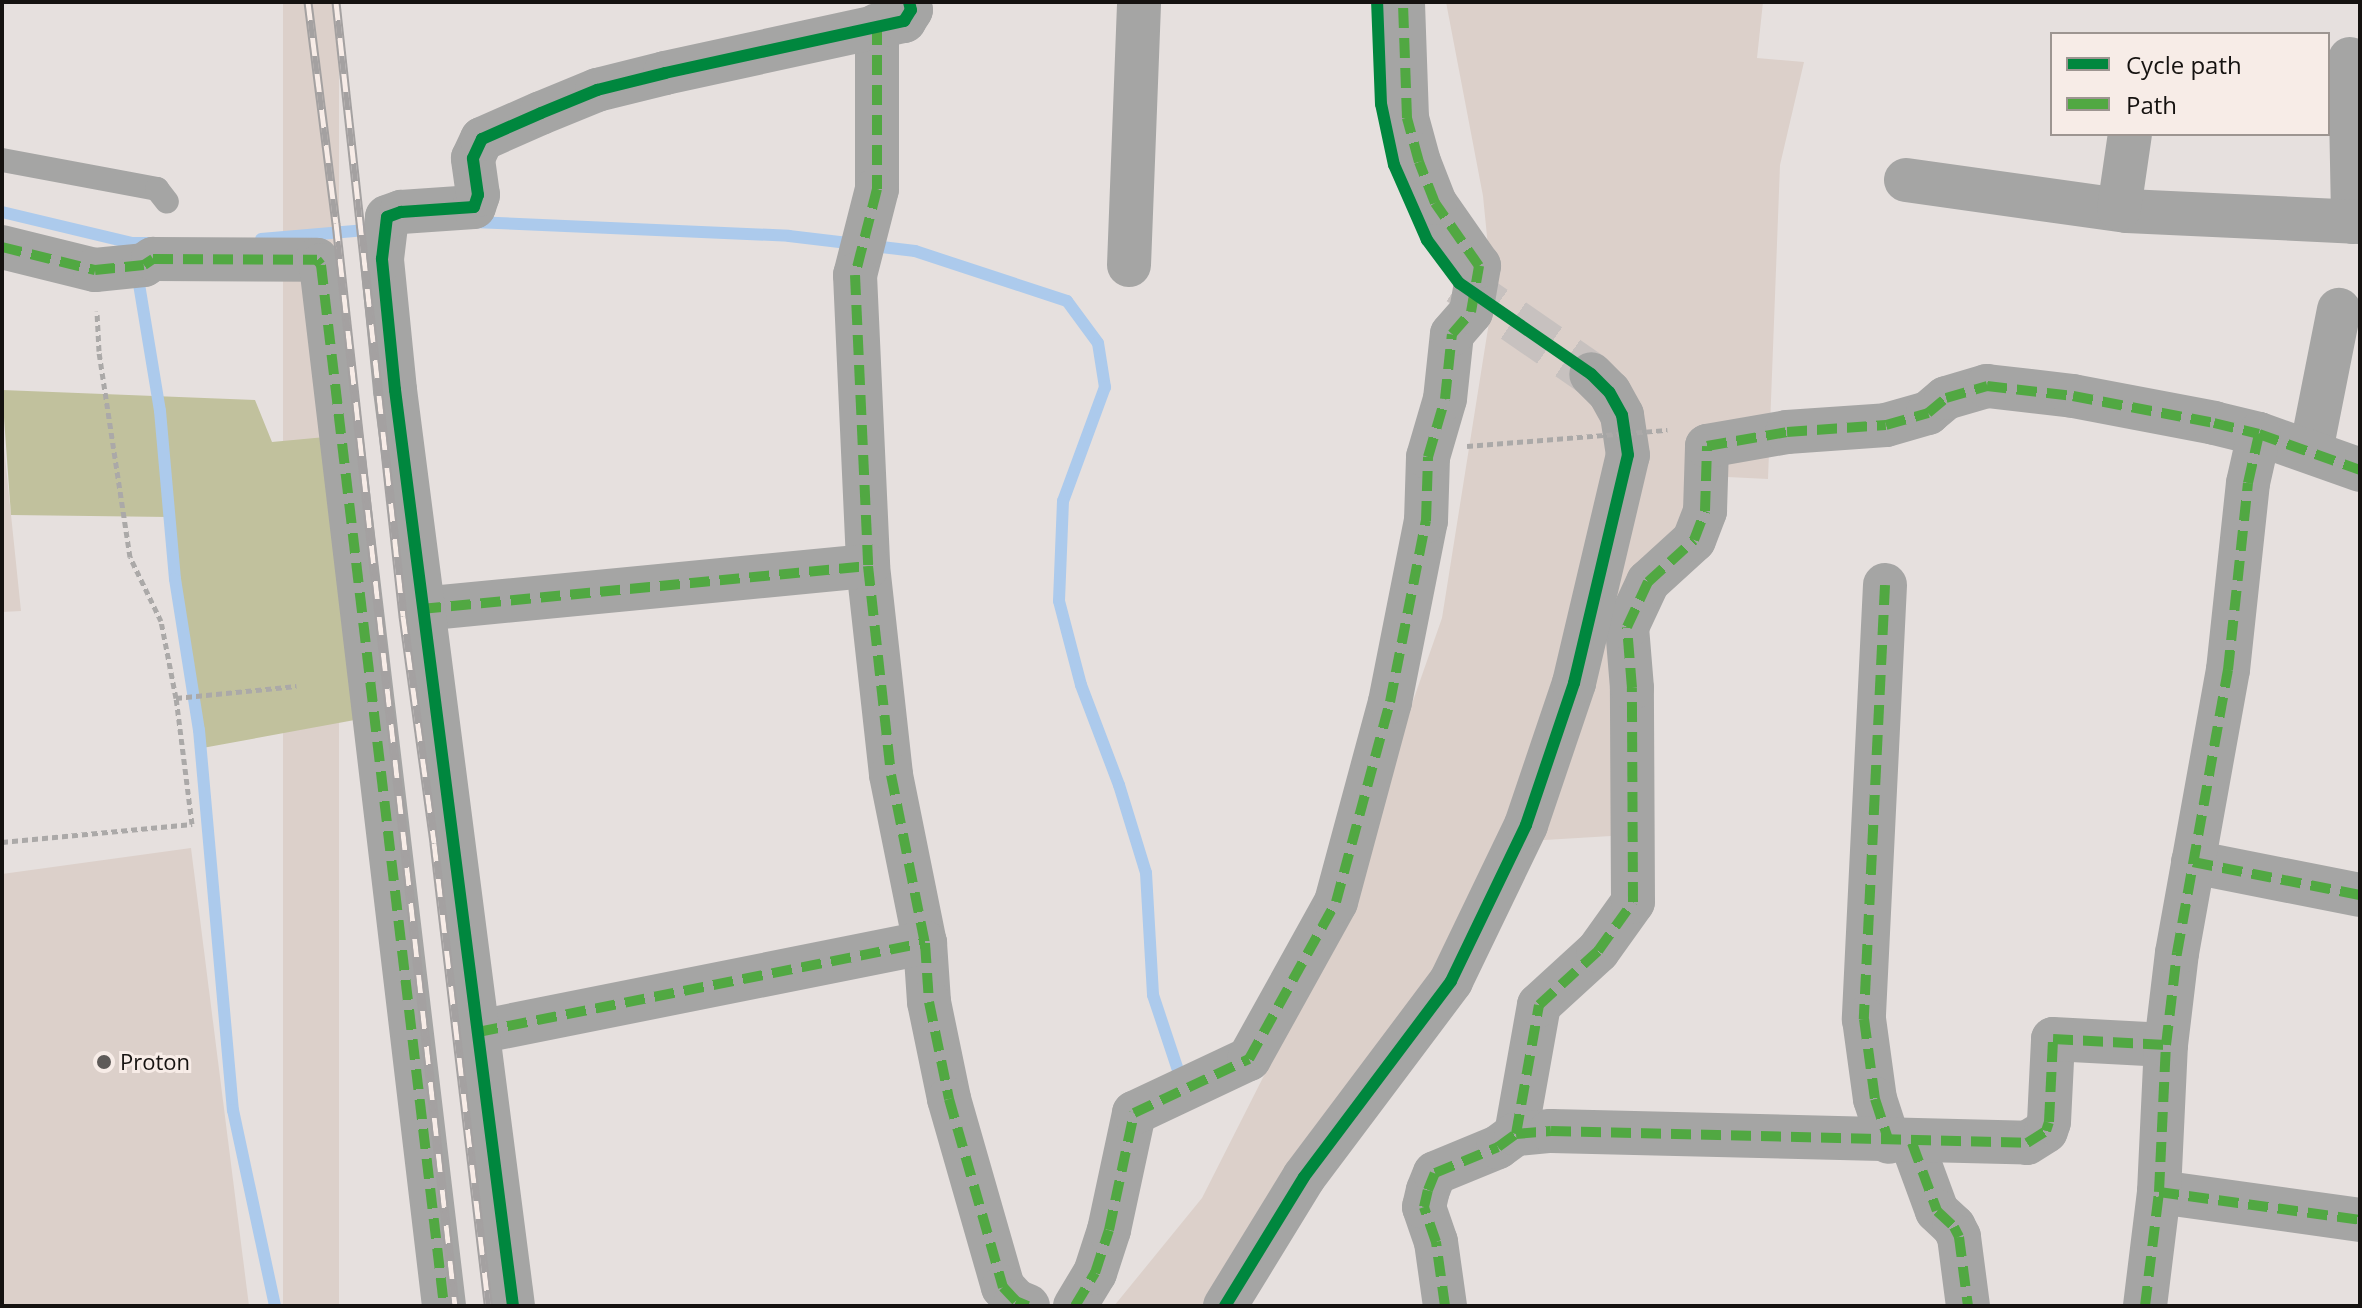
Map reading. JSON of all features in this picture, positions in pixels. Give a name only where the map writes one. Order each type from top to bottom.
[{"type":"street","points":[[1129,265],[1139,2]]},
{"type":"street","points":[[1377,2],[1381,104],[1394,165],[1427,240],[1459,283]]},
{"type":"street","points":[[1075,1306],[1095,1273],[1109,1230],[1134,1113],[1249,1059],[1336,902],[1390,702],[1426,521],[1428,457],[1445,399],[1452,334],[1471,312],[1479,266],[1435,203],[1419,162],[1407,118],[1403,2]]},
{"type":"street","points":[[513,1306],[421,609],[384,238],[401,212],[474,207],[478,195],[473,158],[482,139],[597,90],[893,14],[877,189],[855,275],[868,566],[891,775],[925,943],[929,1002],[962,1149],[1003,1287],[1016,1301],[1028,1306]]},
{"type":"street","points":[[1906,180],[2119,209],[2356,222],[2350,59]]},
{"type":"street","points":[[2119,209],[2130,136]]},
{"type":"street","points":[[2,247],[119,268],[153,259],[317,260],[321,265],[444,1306]]},
{"type":"street","points":[[2311,451],[2339,310]]},
{"type":"street","points":[[1226,1306],[1304,1177],[1451,981],[1526,825],[1574,683],[1628,455],[1622,415],[1609,392],[1591,374]]},
{"type":"street","points":[[1516,1134],[1539,1005],[1598,951],[1633,902],[1632,688],[1627,627],[1648,582],[1694,540],[1705,511],[1707,446],[1787,432],[1886,425],[1928,413],[1946,398],[1987,386],[2073,396],[2259,434],[2360,470]]},
{"type":"street","points":[[2145,1306],[2159,1192],[2166,1045],[2177,953],[2228,670],[2248,483],[2259,434]]},
{"type":"street","points":[[421,609],[868,566]]},
{"type":"street","points":[[1885,585],[1864,1019],[1875,1099],[1937,1211],[1954,1227],[1959,1237],[1968,1306]]},
{"type":"street","points":[[2193,862],[2360,895]]},
{"type":"street","points":[[478,1032],[925,943]]},
{"type":"street","points":[[1445,1306],[1436,1242],[1424,1207],[1435,1173],[1498,1147],[1516,1134],[1551,1131],[2027,1143],[2046,1131],[2049,1122],[2053,1039],[2166,1045]]},
{"type":"street","points":[[2159,1192],[2360,1220]]},
{"type":"lane","points":[[2,160],[157,189],[167,202]]},
{"type":"path","points":[[2,842],[192,824],[178,698],[161,621],[130,557],[99,351],[119,268]]},
{"type":"path","points":[[1467,446],[1667,430]]},
{"type":"path","points":[[178,698],[296,686]]},
{"type":"shaded area","points":[[283,2],[339,2],[339,1306],[283,1306]]},
{"type":"shaded area","points":[[1446,2],[1763,2],[1757,58],[1804,62],[1780,165],[1768,479],[1687,475],[1680,551],[1622,602],[1611,836],[1510,842],[1449,992],[1222,1306],[1114,1306],[1202,1198],[1322,961],[1442,618],[1493,297],[1483,196]]},
{"type":"shaded area","points":[[2,428],[21,611],[2,612]]},
{"type":"shaded area","points":[[191,848],[249,1306],[2,1306],[2,874]]},
{"type":"green space","points":[[2,390],[255,400],[272,442],[336,436],[371,717],[197,749],[169,517],[11,515]]},
{"type":"waterway","points":[[2,212],[132,243],[151,243]]},
{"type":"waterway","points":[[473,222],[789,236],[915,251],[1067,301],[1098,343],[1105,387],[1063,501],[1059,601],[1081,685],[1119,785],[1146,873],[1153,995],[1182,1082]]},
{"type":"waterway","points":[[261,239],[378,229]]},
{"type":"waterway","points":[[137,272],[160,411],[175,579],[199,730],[233,1110],[275,1306]]},
{"type":"tunnel","points":[[1459,283],[1591,374]]},
{"type":"railway","points":[[308,2],[336,223],[455,1306]]},
{"type":"railway","points":[[336,2],[403,616],[434,843],[488,1306]]},
{"type":"marked path","points":[[1075,1306],[1095,1273],[1109,1230],[1134,1113],[1249,1059],[1336,902],[1390,702],[1426,521],[1428,457],[1445,399],[1452,334],[1471,312],[1479,266],[1435,203],[1419,162],[1407,118],[1403,2]]},
{"type":"marked path","points":[[877,25],[877,189],[855,275],[868,566],[891,775],[925,943],[929,1002],[949,1099],[1003,1287],[1016,1301],[1028,1306]]},
{"type":"marked path","points":[[2,247],[95,270],[144,265],[153,259],[317,260],[321,265],[444,1306]]},
{"type":"marked path","points":[[1516,1134],[1539,1005],[1598,951],[1633,902],[1632,688],[1627,627],[1648,582],[1694,540],[1705,511],[1707,446],[1787,432],[1886,425],[1928,413],[1946,398],[1987,386],[2073,396],[2214,423],[2259,434],[2360,470]]},
{"type":"marked path","points":[[2145,1306],[2159,1192],[2166,1045],[2177,953],[2228,670],[2248,483],[2259,434]]},
{"type":"marked path","points":[[421,609],[868,566]]},
{"type":"marked path","points":[[1885,585],[1864,1019],[1875,1099],[1889,1142]]},
{"type":"marked path","points":[[2193,862],[2360,895]]},
{"type":"marked path","points":[[478,1032],[925,943]]},
{"type":"marked path","points":[[1445,1306],[1436,1242],[1424,1207],[1435,1173],[1498,1147],[1516,1134],[1551,1131],[2027,1143],[2046,1131],[2049,1122],[2053,1039],[2166,1045]]},
{"type":"marked path","points":[[1912,1143],[1937,1211],[1954,1227],[1959,1237],[1968,1306]]},
{"type":"marked path","points":[[2159,1192],[2360,1220]]},
{"type":"cycle path","points":[[513,1306],[395,390],[382,259],[387,217],[401,212],[474,207],[478,195],[473,158],[482,139],[541,113],[597,90],[904,21],[911,10],[909,2]]},
{"type":"cycle path","points":[[1225,1306],[1304,1177],[1451,981],[1526,825],[1574,683],[1628,455],[1622,415],[1609,392],[1591,374],[1459,283],[1427,240],[1394,165],[1381,104],[1377,2]]},
{"type":"place","name":"Proton","points":[[104,1062]]}]
